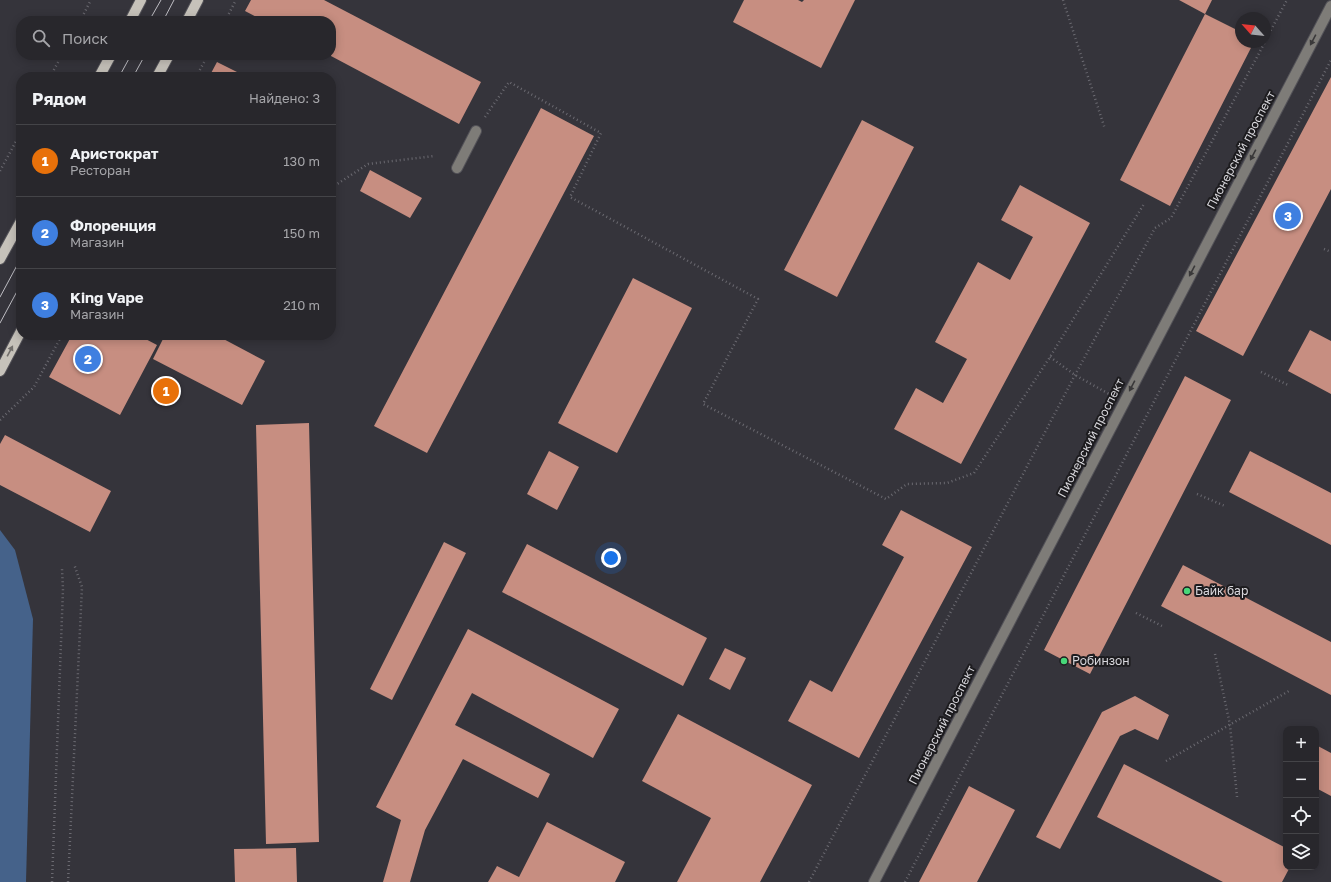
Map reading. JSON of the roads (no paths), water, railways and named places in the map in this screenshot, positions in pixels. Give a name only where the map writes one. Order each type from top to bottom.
[{"type":"main road","points":[[133,16],[141,0]]},
{"type":"main road","points":[[190,16],[198,0]]},
{"type":"main road","points":[[102,72],[108,60]]},
{"type":"main road","points":[[160,72],[166,60]]},
{"type":"main road","points":[[0,259],[16,230]]},
{"type":"main road","points":[[0,371],[16,340]]},
{"type":"street","name":"Пионерский проспект","points":[[874,882],[1331,6]]},
{"type":"street","points":[[457,168],[476,131]]},
{"type":"water","points":[[0,530],[15,550],[33,619],[26,882],[0,882]]},
{"type":"tram line","points":[[152,16],[161,0]]},
{"type":"tram line","points":[[166,16],[174,0]]},
{"type":"tram line","points":[[122,72],[128,60]]},
{"type":"tram line","points":[[136,72],[142,60]]},
{"type":"tram line","points":[[0,297],[16,267]]},
{"type":"tram line","points":[[0,323],[16,293]]},
{"type":"place","name":"King Vape","points":[[1288,216]]},
{"type":"place","name":"Флоренция","points":[[88,359]]},
{"type":"place","name":"Аристократ","points":[[166,391]]},
{"type":"place","name":"Байк бар","points":[[1187,591]]},
{"type":"place","name":"Робинзон","points":[[1064,661]]}]
